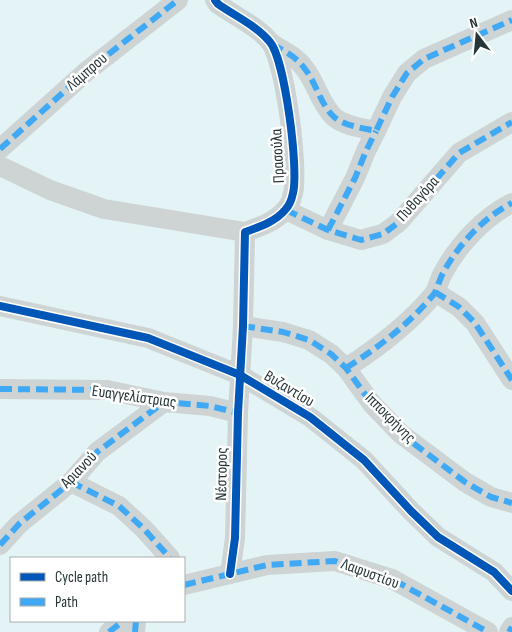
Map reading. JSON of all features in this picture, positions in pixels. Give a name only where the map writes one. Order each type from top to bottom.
[{"type":"street","name":"Λάμπρου","points":[[0,149],[88,70],[178,0]]},
{"type":"street","name":"Πρασούλα","points":[[215,0],[218,4],[260,31],[272,44],[280,68],[293,142],[294,192],[286,210]]},
{"type":"street","points":[[328,230],[355,178],[392,97],[407,73],[424,59],[512,20]]},
{"type":"street","points":[[272,44],[292,55],[306,70],[320,97],[333,116],[346,123],[376,131]]},
{"type":"street","name":"Πυθαγόρα","points":[[286,210],[328,230],[361,240],[383,234],[400,222],[459,153],[512,122]]},
{"type":"street","points":[[0,166],[50,190],[104,209],[245,232],[268,223],[286,210]]},
{"type":"street","points":[[346,368],[368,354],[408,322],[435,292],[443,273],[467,239],[501,209],[512,203]]},
{"type":"street","points":[[240,375],[245,232]]},
{"type":"street","points":[[435,292],[459,306],[476,323],[512,380]]},
{"type":"street","name":"Βυζαντίου","points":[[0,306],[148,338],[240,375],[310,417],[356,454],[438,537],[494,572],[512,591]]},
{"type":"street","name":"Ιπποκρήνης","points":[[243,326],[282,332],[309,340],[331,354],[346,368],[372,404],[401,434],[465,482],[491,496],[512,502]]},
{"type":"street","name":"Νέστορος","points":[[230,574],[235,538],[240,375]]},
{"type":"street","name":"Ευαγγελίστριας","points":[[0,389],[107,390],[164,402],[210,406],[238,413]]},
{"type":"street","name":"Αριανού","points":[[0,544],[19,524],[70,482],[96,452],[164,402]]},
{"type":"street","points":[[70,482],[119,506],[144,529],[169,557]]},
{"type":"street","name":"Λαφυστίου","points":[[186,581],[230,574],[267,565],[335,561],[392,579],[488,632]]},
{"type":"street","points":[[109,632],[122,622]]},
{"type":"street","points":[[509,632],[512,627]]},
{"type":"marked path","points":[[0,149],[87,71],[178,0]]},
{"type":"marked path","points":[[272,44],[302,65],[333,116],[359,128],[376,131],[392,97],[407,73],[424,59],[512,20]]},
{"type":"marked path","points":[[286,210],[328,230],[361,240],[383,234],[399,222],[459,153],[512,122]]},
{"type":"marked path","points":[[328,230],[355,178],[376,131]]},
{"type":"marked path","points":[[346,368],[404,325],[434,294],[443,273],[464,242],[482,224],[512,203]]},
{"type":"marked path","points":[[435,292],[459,307],[475,323],[512,380]]},
{"type":"marked path","points":[[243,326],[283,332],[309,340],[331,354],[346,368],[372,404],[401,434],[465,482],[491,497],[512,503]]},
{"type":"marked path","points":[[0,389],[107,390],[164,402],[210,406],[238,413]]},
{"type":"marked path","points":[[0,545],[19,524],[71,482],[97,452],[164,402]]},
{"type":"marked path","points":[[71,482],[119,506],[144,529],[169,557]]},
{"type":"marked path","points":[[185,585],[267,565],[335,561],[392,579],[488,632]]},
{"type":"marked path","points":[[109,632],[122,622]]},
{"type":"marked path","points":[[135,632],[136,622]]},
{"type":"marked path","points":[[509,632],[512,627]]},
{"type":"cycle path","points":[[215,0],[265,36],[276,53],[289,116],[294,162],[293,193],[286,208],[272,221],[245,232],[235,538],[230,574]]},
{"type":"cycle path","points":[[0,306],[148,338],[240,375],[310,417],[364,460],[438,537],[494,572],[512,591]]}]
